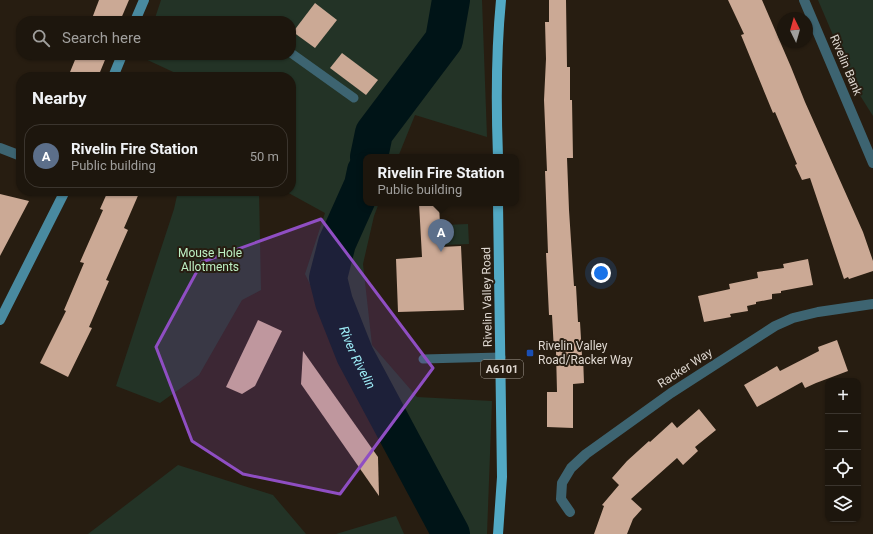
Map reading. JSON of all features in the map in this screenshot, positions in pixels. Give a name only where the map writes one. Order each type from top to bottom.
[{"type":"main road","points":[[137,16],[144,0]]},
{"type":"main road","points":[[498,154],[498,44],[501,0]]},
{"type":"main road","points":[[115,72],[120,60]]},
{"type":"main road","points":[[1,315],[62,196]]},
{"type":"main road","name":"Rivelin Valley Road","points":[[498,206],[502,477],[498,534]]},
{"type":"street","name":"Rivelin Bank","points":[[804,0],[873,163]]},
{"type":"street","points":[[0,148],[16,154]]},
{"type":"street","name":"Racker Way","points":[[570,512],[560,499],[562,483],[571,468],[586,454],[671,393],[775,326],[793,318],[818,312],[873,304]]},
{"type":"lane","points":[[296,57],[354,98]]},
{"type":"lane","points":[[423,360],[501,357]]},
{"type":"highlighted area","points":[[321,219],[375,293],[433,368],[340,494],[243,474],[192,441],[156,347],[202,262]]},
{"type":"green space","points":[[161,0],[482,0],[487,137],[415,115],[399,154],[363,154],[363,206],[378,206],[374,216],[363,264],[372,345],[417,397],[492,401],[487,534],[434,534],[403,456],[339,345],[305,274],[325,213],[294,196],[296,196],[296,72],[173,72],[147,60],[296,60],[296,16],[156,16]]},
{"type":"green space","points":[[818,0],[873,0],[873,116],[856,89]]},
{"type":"green space","name":"Mouse Hole Allotments","points":[[177,196],[259,196],[261,290],[242,300],[199,375],[160,403],[116,386],[174,209]]},
{"type":"green space","points":[[468,224],[469,244],[444,245],[443,225]]},
{"type":"green space","points":[[178,465],[273,495],[306,534],[88,534]]},
{"type":"green space","points":[[396,516],[404,534],[336,534]]},
{"type":"building","points":[[99,0],[129,0],[122,16],[93,16]]},
{"type":"building","points":[[549,0],[566,0],[567,67],[570,67],[570,100],[572,100],[573,158],[567,158],[569,210],[574,286],[576,286],[578,322],[580,322],[584,383],[573,384],[573,428],[547,427],[547,392],[557,392],[556,351],[554,351],[552,315],[549,315],[546,253],[548,253],[545,171],[547,171],[544,100],[546,59],[545,22],[549,22]]},
{"type":"building","points":[[728,0],[762,0],[777,35],[777,48],[783,48],[805,102],[863,232],[873,261],[873,271],[849,279],[848,277],[844,279],[810,178],[802,180],[795,165],[797,164],[775,112],[773,113],[741,35],[744,34]]},
{"type":"building","points":[[315,3],[337,20],[315,48],[296,34],[296,28]]},
{"type":"building","points":[[342,53],[378,80],[366,95],[330,68]]},
{"type":"building","points":[[75,60],[105,60],[100,72],[70,72]]},
{"type":"building","points":[[0,194],[29,201],[0,256]]},
{"type":"building","points":[[106,196],[138,196],[124,228],[128,230],[106,280],[109,281],[89,327],[92,328],[68,377],[40,363],[66,311],[64,310],[84,263],[80,262],[103,210],[100,209]]},
{"type":"building","points":[[419,206],[439,206],[441,247],[461,246],[464,310],[398,312],[396,259],[422,257]]},
{"type":"building","points":[[808,259],[813,285],[772,294],[772,299],[756,302],[756,304],[747,306],[748,311],[730,314],[731,317],[704,322],[698,296],[730,289],[729,284],[758,278],[757,272],[784,268],[783,264]]},
{"type":"building","points":[[258,320],[282,331],[255,386],[242,394],[226,387]]},
{"type":"building","points":[[837,340],[848,371],[829,378],[825,378],[825,380],[805,388],[802,382],[757,407],[744,385],[777,366],[780,371],[819,351],[818,347]]},
{"type":"building","points":[[303,351],[378,457],[379,496],[301,384]]},
{"type":"building","points":[[699,409],[716,430],[695,447],[698,451],[683,465],[677,458],[631,499],[642,509],[633,519],[627,534],[594,534],[604,506],[602,505],[619,485],[612,478],[627,461],[672,422],[677,428]]},
{"type":"waterway","name":"River Rivelin","points":[[370,154],[374,133],[444,40],[451,0]]},
{"type":"waterway","name":"River Rivelin","points":[[363,185],[337,243],[328,278],[334,302],[355,355],[451,534]]},
{"type":"place","name":"Rivelin Fire Station","points":[[441,252]]},
{"type":"place","name":"Rivelin Valley Road/Racker Way","points":[[530,353]]}]
